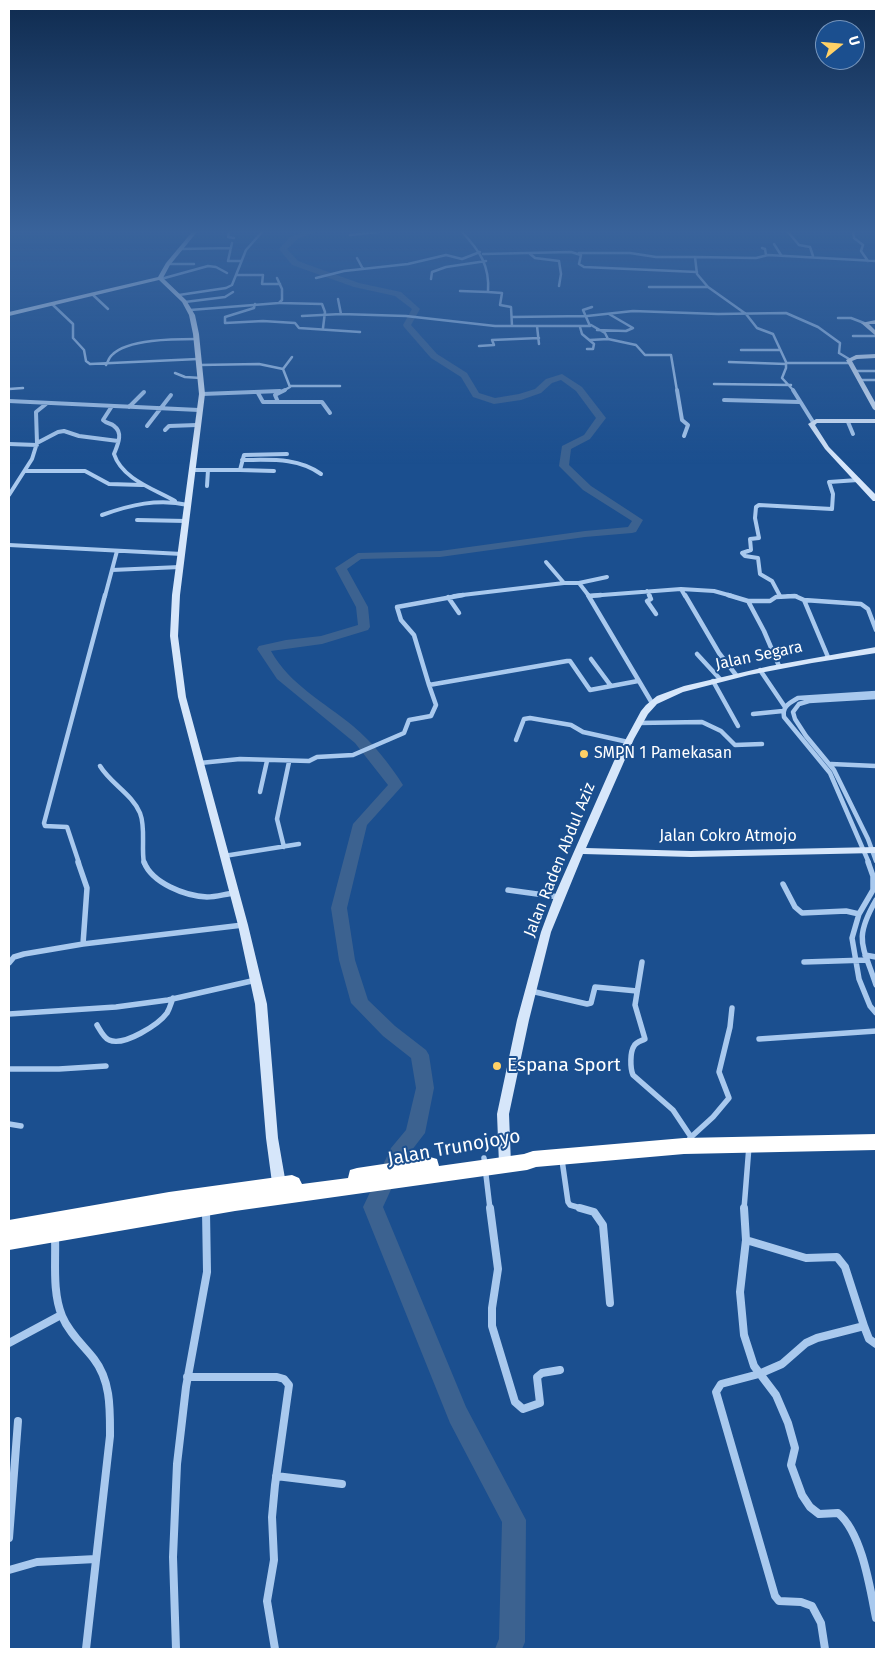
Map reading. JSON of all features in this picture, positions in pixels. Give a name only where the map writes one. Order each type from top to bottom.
[{"type":"highway","points":[[742,1145],[876,1142]]},
{"type":"highway","name":"Jalan Trunojoyo","points":[[9,1241],[55,1227],[205,1201],[279,1185],[328,1185],[504,1159],[527,1162],[533,1159],[688,1143],[742,1145]]},
{"type":"highway","name":"Jalan Trunojoyo","points":[[9,1229],[55,1227]]},
{"type":"main road","points":[[9,314],[29,309]]},
{"type":"main road","points":[[190,310],[194,322],[202,394],[180,567],[174,626],[175,656],[182,697],[243,925],[262,1010],[273,1143],[279,1185]]},
{"type":"main road","points":[[864,323],[876,322]]},
{"type":"main road","points":[[864,323],[876,335]]},
{"type":"main road","points":[[876,356],[856,356],[849,361],[876,409]]},
{"type":"main road","points":[[876,421],[813,422],[811,424],[827,448],[876,499]]},
{"type":"main road","name":"Jalan Segara","points":[[652,703],[669,694],[736,675],[828,657],[876,650]]},
{"type":"main road","name":"Jalan Raden Abdul Aziz","points":[[504,1159],[503,1114],[546,932],[559,897],[628,742],[652,703]]},
{"type":"main road","name":"Jalan Cokro Atmojo","points":[[580,850],[692,854],[872,852]]},
{"type":"street","points":[[58,309],[73,324],[71,334],[75,344],[86,352],[87,363],[106,365],[199,362],[259,364],[283,369]]},
{"type":"street","points":[[190,310],[197,309]]},
{"type":"street","points":[[250,309],[225,317],[225,323],[266,321],[296,323],[299,328],[323,328],[360,332]]},
{"type":"street","points":[[323,309],[325,315],[323,328]]},
{"type":"street","points":[[339,309],[340,314]]},
{"type":"street","points":[[511,309],[512,326]]},
{"type":"street","points":[[584,309],[591,326],[605,333],[608,339]]},
{"type":"street","points":[[739,309],[746,314],[757,328],[772,333],[786,364],[786,369],[782,376],[792,385],[799,402],[813,422]]},
{"type":"street","points":[[512,317],[587,316],[633,311],[746,314],[786,313],[818,327],[838,341],[840,346],[839,353],[849,361]]},
{"type":"street","points":[[597,330],[626,332],[633,328],[609,313]]},
{"type":"street","points":[[302,316],[340,314],[406,316],[512,326],[591,326]]},
{"type":"street","points":[[838,318],[851,318],[864,323]]},
{"type":"street","points":[[537,326],[539,344]]},
{"type":"street","points":[[580,327],[582,334],[594,344],[594,348],[587,349]]},
{"type":"street","points":[[853,336],[876,335]]},
{"type":"street","points":[[479,346],[494,345],[491,340],[539,338]]},
{"type":"street","points":[[106,365],[111,355],[128,346],[162,339],[196,339]]},
{"type":"street","points":[[590,340],[608,339],[636,345],[644,355],[648,356],[671,355],[682,420],[688,426],[684,436]]},
{"type":"street","points":[[742,350],[779,350]]},
{"type":"street","points":[[283,369],[292,357]]},
{"type":"street","points":[[729,362],[786,364],[849,361]]},
{"type":"street","points":[[283,369],[290,386]]},
{"type":"street","points":[[854,371],[876,371]]},
{"type":"street","points":[[176,373],[185,377],[201,378]]},
{"type":"street","points":[[859,380],[876,380]]},
{"type":"street","points":[[714,384],[792,385]]},
{"type":"street","points":[[290,386],[340,386]]},
{"type":"street","points":[[278,402],[275,398],[276,396],[286,391],[290,386]]},
{"type":"street","points":[[9,389],[23,388]]},
{"type":"street","points":[[202,394],[286,391]]},
{"type":"street","points":[[129,407],[144,392]]},
{"type":"street","points":[[258,393],[263,402],[324,403],[330,413]]},
{"type":"street","points":[[147,426],[153,415],[163,409],[171,395]]},
{"type":"street","points":[[724,400],[799,402]]},
{"type":"street","points":[[9,401],[199,410]]},
{"type":"street","points":[[9,495],[26,471],[37,444],[36,412],[46,404]]},
{"type":"street","points":[[112,406],[103,420],[106,423],[115,425],[118,432],[119,445],[114,453],[123,469],[142,484],[175,501],[188,505]]},
{"type":"street","points":[[848,422],[853,434]]},
{"type":"street","points":[[165,430],[169,426],[197,425]]},
{"type":"street","points":[[9,444],[37,444],[61,431],[71,432],[79,436],[118,441]]},
{"type":"street","points":[[240,470],[242,460],[246,454],[287,454]]},
{"type":"street","points":[[242,460],[290,461],[307,464],[321,474]]},
{"type":"street","points":[[193,470],[274,470]]},
{"type":"street","points":[[207,486],[208,470]]},
{"type":"street","points":[[26,471],[85,471],[109,484],[142,484]]},
{"type":"street","points":[[780,596],[772,581],[760,574],[758,558],[745,556],[742,553],[751,550],[750,539],[760,538],[755,518],[756,507],[759,505],[832,508],[833,494],[829,482],[858,480]]},
{"type":"street","points":[[102,516],[127,507],[175,501]]},
{"type":"street","points":[[137,520],[186,521]]},
{"type":"street","points":[[9,545],[182,554]]},
{"type":"street","points":[[83,944],[88,894],[86,881],[67,827],[47,827],[44,823],[117,551]]},
{"type":"street","points":[[546,562],[564,583]]},
{"type":"street","points":[[112,570],[180,567]]},
{"type":"street","points":[[200,763],[240,759],[289,762],[309,761],[317,757],[353,755],[404,733],[409,720],[425,718],[434,713],[436,705],[414,635],[401,620],[398,607],[448,597],[564,583],[579,583],[607,577]]},
{"type":"street","points":[[579,583],[589,596],[652,703]]},
{"type":"street","points":[[589,596],[681,589],[714,591],[748,601],[770,601],[774,597],[795,596],[804,600],[861,604],[868,609],[876,630]]},
{"type":"street","points":[[681,589],[719,653],[736,675]]},
{"type":"street","points":[[646,592],[651,600],[647,602],[656,614]]},
{"type":"street","points":[[448,597],[459,614]]},
{"type":"street","points":[[804,600],[828,657]]},
{"type":"street","points":[[748,601],[764,631],[779,666]]},
{"type":"street","points":[[697,654],[716,680],[738,726]]},
{"type":"street","points":[[591,659],[611,686]]},
{"type":"street","points":[[429,685],[568,661],[590,690],[638,681]]},
{"type":"street","points":[[760,670],[795,719],[803,736],[837,781]]},
{"type":"street","points":[[876,693],[871,696],[800,700],[787,710],[784,717],[831,764],[837,781],[872,852],[873,890],[858,914],[862,958],[859,979],[870,1006],[876,1013]]},
{"type":"street","points":[[753,714],[795,708],[800,700]]},
{"type":"street","points":[[516,740],[524,719],[530,718],[571,725],[583,732],[628,742]]},
{"type":"street","points":[[638,724],[654,725],[696,720],[720,730],[735,745],[762,744]]},
{"type":"street","points":[[260,792],[267,761]]},
{"type":"street","points":[[284,847],[277,819],[289,762]]},
{"type":"street","points":[[831,764],[876,766]]},
{"type":"street","points":[[100,766],[109,779],[128,797],[140,812],[144,862],[149,872],[165,883],[197,895],[213,896],[234,893]]},
{"type":"street","points":[[224,856],[299,844]]},
{"type":"street","points":[[783,884],[795,907],[802,913],[846,911],[858,914]]},
{"type":"street","points":[[508,890],[559,897]]},
{"type":"street","points":[[876,900],[860,922],[852,938],[876,985]]},
{"type":"street","points":[[9,963],[14,957],[24,954],[83,944],[243,925]]},
{"type":"street","points":[[804,962],[876,957]]},
{"type":"street","points":[[642,962],[643,971],[637,990],[636,1011],[645,1039],[636,1043],[633,1047],[631,1070],[637,1080],[673,1110],[688,1143],[729,1098],[719,1072],[730,1027],[732,1008]]},
{"type":"street","points":[[9,1014],[116,1007],[172,998],[256,980]]},
{"type":"street","points":[[531,991],[587,1004],[591,1003],[595,987],[637,990]]},
{"type":"street","points":[[97,1025],[108,1040],[116,1042],[128,1040],[167,1013],[172,998]]},
{"type":"street","points":[[759,1039],[876,1031]]},
{"type":"street","points":[[9,1069],[59,1069],[106,1066]]},
{"type":"street","points":[[9,1124],[21,1126]]},
{"type":"street","points":[[742,1145],[746,1240],[740,1292],[744,1335],[754,1366],[776,1395],[788,1423],[795,1448],[791,1465],[802,1495],[819,1514],[838,1513],[846,1520],[862,1561],[876,1618]]},
{"type":"street","points":[[562,1157],[568,1202],[570,1205],[594,1212],[603,1225],[610,1303]]},
{"type":"street","points":[[485,1162],[498,1269],[492,1308],[492,1326],[515,1402],[519,1407],[523,1409],[540,1402],[537,1377],[542,1373],[560,1370]]},
{"type":"street","points":[[176,1649],[173,1610],[178,1466],[187,1377],[207,1272],[208,1239],[205,1201]]},
{"type":"street","points":[[55,1227],[61,1315],[76,1340],[94,1359],[103,1373],[110,1400],[110,1436],[86,1649]]},
{"type":"street","points":[[746,1240],[806,1258],[837,1257],[845,1267],[869,1339],[876,1344]]},
{"type":"street","points":[[9,1343],[61,1315]]},
{"type":"street","points":[[826,1649],[815,1608],[805,1602],[779,1601],[775,1596],[716,1392],[721,1384],[759,1374],[782,1364],[806,1343],[817,1338],[864,1326]]},
{"type":"street","points":[[187,1377],[277,1377],[287,1381],[289,1385],[276,1476],[272,1517],[274,1560],[267,1601],[275,1649]]},
{"type":"street","points":[[9,1538],[18,1421]]},
{"type":"street","points":[[276,1476],[342,1484]]},
{"type":"street","points":[[9,1570],[37,1562],[96,1559]]},
{"type":"waterway","points":[[416,309],[407,325],[434,356],[464,375],[476,395],[494,401],[521,397],[538,391],[549,381],[562,377],[579,389],[601,418],[587,437],[566,448],[564,466],[587,488],[638,520],[632,530],[585,534],[440,554],[358,556],[341,568],[362,607],[364,627],[322,640],[263,649],[271,663],[294,688],[348,729],[365,745],[396,785],[360,824],[339,908],[347,960],[360,1003],[389,1031],[420,1055],[425,1088],[415,1133],[398,1154],[373,1207],[458,1415],[514,1520],[512,1642],[508,1649]]},
{"type":"place","name":"SMPN 1 Pamekasan","points":[[584,754]]},
{"type":"place","name":"Espana Sport","points":[[497,1066]]}]
